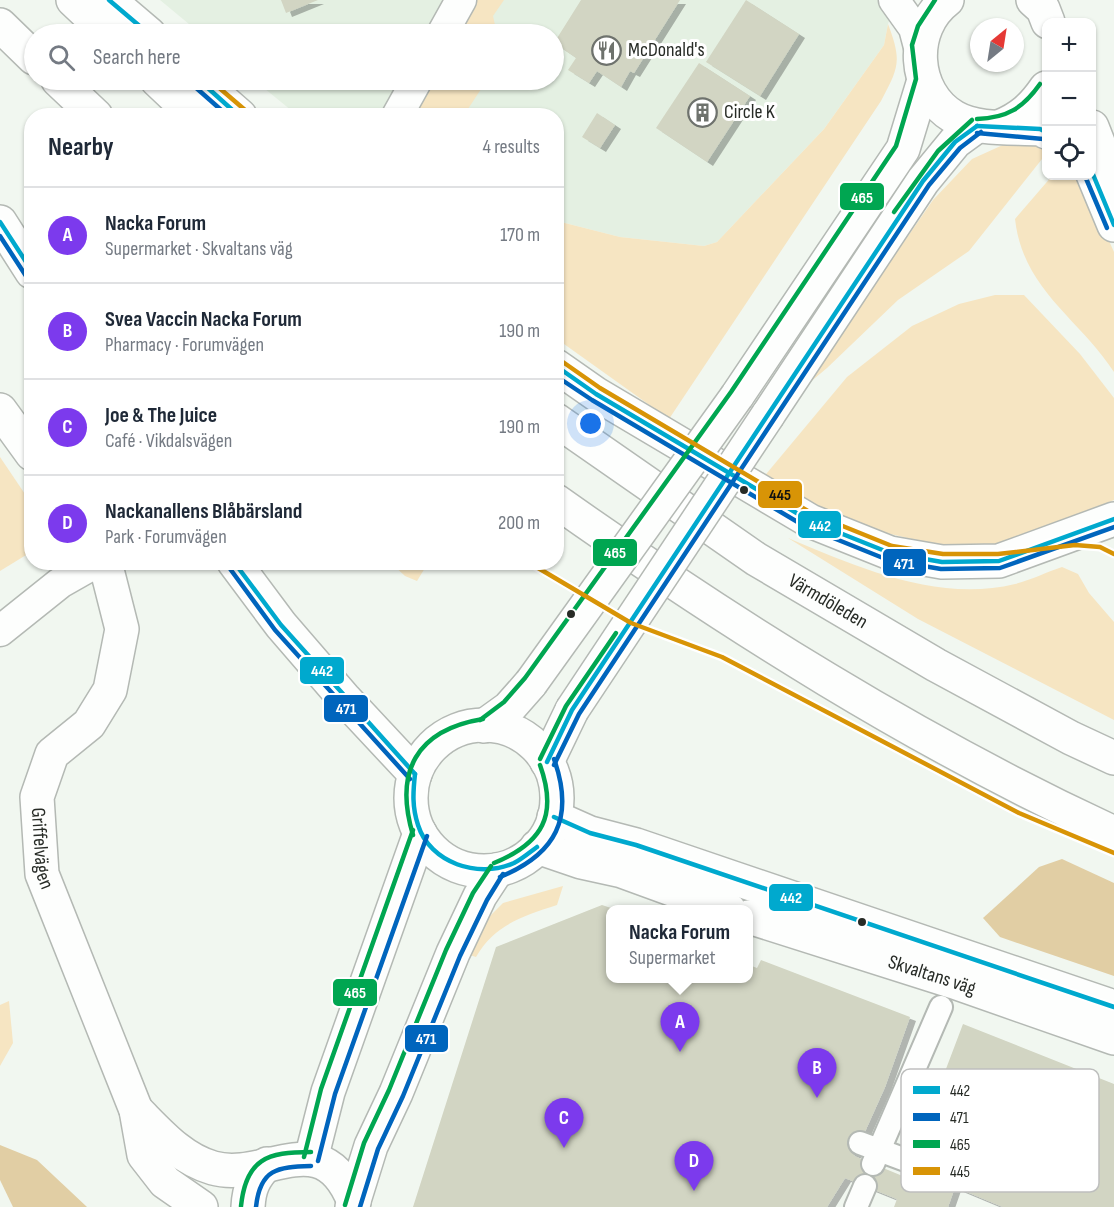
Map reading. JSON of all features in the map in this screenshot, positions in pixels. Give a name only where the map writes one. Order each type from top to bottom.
[{"type":"main road","points":[[73,0],[98,24]]},
{"type":"main road","points":[[110,0],[137,24]]},
{"type":"main road","points":[[947,0],[938,7],[924,29],[919,47],[924,80],[936,101],[954,117],[988,126],[1042,130]]},
{"type":"main road","points":[[0,25],[24,48]]},
{"type":"main road","points":[[484,726],[509,708],[531,682],[737,396],[903,149],[924,80]]},
{"type":"main road","points":[[69,90],[88,108]]},
{"type":"main road","points":[[168,90],[187,108]]},
{"type":"main road","points":[[211,90],[231,108]]},
{"type":"main road","points":[[547,762],[572,710],[922,181],[955,142],[988,126],[1018,119],[1034,106],[1042,95]]},
{"type":"main road","points":[[1096,137],[1114,183]]},
{"type":"main road","points":[[1095,180],[1114,225]]},
{"type":"main road","points":[[0,222],[24,260]]},
{"type":"main road","points":[[564,372],[596,394],[810,521],[890,553],[942,561],[999,561],[1114,519]]},
{"type":"main road","points":[[0,410],[24,443]]},
{"type":"main road","name":"Värmdöleden","points":[[564,426],[756,559],[936,665],[1071,738],[1114,758]]},
{"type":"main road","points":[[564,507],[661,575],[842,689],[973,763],[1114,833]]},
{"type":"main road","name":"Griffelvägen","points":[[107,570],[122,629],[110,690],[88,724],[52,754],[37,797],[42,874],[136,1110],[144,1155],[165,1182],[201,1207]]},
{"type":"main road","points":[[240,570],[281,625],[415,774]]},
{"type":"main road","points":[[484,726],[500,727],[527,740],[547,762],[556,789],[554,817],[537,848],[526,858],[497,870],[482,871],[453,864],[440,856],[420,833],[411,804],[415,774],[430,749],[442,739],[469,727],[484,726]]},
{"type":"main road","name":"Skvaltans väg","points":[[554,817],[590,833],[636,845],[1114,1007]]},
{"type":"main road","points":[[353,1204],[348,1187],[335,1171],[311,1159],[328,1092],[420,833]]},
{"type":"main road","points":[[537,848],[581,862],[622,871],[718,905]]},
{"type":"main road","points":[[353,1204],[371,1146],[396,1093],[453,953],[480,896],[497,870]]},
{"type":"main road","name":"Skvaltans väg","points":[[753,918],[954,982],[1114,1038]]},
{"type":"main road","name":"Griffelvägen","points":[[136,1110],[165,1139],[188,1157],[214,1168],[244,1170],[285,1159],[311,1159]]},
{"type":"main road","points":[[248,1207],[249,1193],[256,1175],[267,1164]]},
{"type":"street","points":[[448,24],[461,0]]},
{"type":"street","points":[[894,0],[914,28],[919,47]]},
{"type":"street","points":[[401,108],[411,90]]},
{"type":"street","points":[[0,630],[60,583],[83,570]]},
{"type":"street","points":[[911,1069],[941,1007]]},
{"type":"street","points":[[901,1090],[871,1153],[901,1160]]},
{"type":"street","points":[[855,1207],[865,1186]]},
{"type":"shaded area","points":[[160,0],[897,0],[888,24],[884,45],[824,129],[717,242],[704,246],[620,237],[564,223],[564,108],[288,108],[266,90],[564,90],[564,24],[189,24]]},
{"type":"shaded area","points":[[475,0],[504,0],[493,16],[495,24],[461,24]]},
{"type":"shaded area","points":[[888,24],[897,56],[892,80],[881,101],[669,419],[564,344],[564,223],[620,237],[704,246],[717,242],[824,129],[884,45]]},
{"type":"shaded area","points":[[425,90],[480,90],[469,108],[415,108]]},
{"type":"shaded area","points":[[1026,142],[1042,148],[1042,159],[969,251],[898,300],[802,389],[933,200],[972,159],[1005,144]]},
{"type":"shaded area","points":[[1049,180],[1082,180],[1114,252],[1114,372],[1041,284],[1020,244],[1015,219]]},
{"type":"shaded area","points":[[995,295],[1024,295],[1080,354],[1114,398],[1114,500],[1005,546],[937,545],[861,527],[762,479],[847,377],[912,326],[959,304]]},
{"type":"shaded area","points":[[0,457],[24,493],[24,556],[0,571]]},
{"type":"shaded area","points":[[788,538],[842,560],[899,579],[956,589],[986,589],[1015,584],[1062,567],[1078,574],[1089,593],[1114,622],[1114,720],[918,619]]},
{"type":"shaded area","points":[[399,570],[424,570],[417,581],[405,576]]},
{"type":"shaded area","points":[[1062,859],[1114,883],[1114,976],[1000,937],[983,918],[1039,867]]},
{"type":"shaded area","points":[[563,886],[557,905],[510,923],[491,937],[476,957],[463,953],[480,926],[503,903]]},
{"type":"shaded area","points":[[9,1001],[13,1043],[0,1066],[0,1005]]},
{"type":"shaded area","points":[[0,1145],[37,1160],[87,1207],[13,1207],[0,1180]]},
{"type":"building","points":[[281,0],[318,0],[286,13]]},
{"type":"building","name":"McDonald's","points":[[581,0],[680,0],[634,73],[630,71],[621,87],[597,71],[589,83],[568,70],[576,58],[564,50],[564,27]]},
{"type":"building","points":[[746,0],[799,34],[760,96],[706,62]]},
{"type":"building","name":"Circle K","points":[[699,63],[750,96],[707,162],[656,128]]},
{"type":"building","points":[[597,113],[615,125],[600,148],[582,137]]},
{"type":"building","points":[[602,905],[606,906],[606,983],[753,983],[753,966],[757,968],[761,960],[910,1017],[885,1087],[854,1156],[901,1175],[901,1192],[953,1192],[948,1207],[894,1207],[897,1199],[845,1178],[827,1207],[413,1207],[496,947]]},
{"type":"building","points":[[963,1024],[1076,1069],[946,1069]]},
{"type":"building","points":[[1099,1078],[1114,1084],[1114,1207],[1003,1207],[967,1192],[1099,1192]]},
{"type":"transit line","name":"442","points":[[109,0],[137,24]]},
{"type":"transit line","name":"465","points":[[480,720],[504,702],[525,678],[731,392],[896,146],[916,79],[912,45],[918,26],[935,0]]},
{"type":"transit line","name":"465","points":[[977,119],[1006,114],[1021,105],[1040,84]]},
{"type":"transit line","name":"471","points":[[199,90],[219,108]]},
{"type":"transit line","name":"442","points":[[210,90],[230,108]]},
{"type":"transit line","name":"445","points":[[222,90],[243,108]]},
{"type":"transit line","name":"465","points":[[894,212],[938,151],[972,120]]},
{"type":"transit line","name":"442","points":[[977,126],[1042,130]]},
{"type":"transit line","name":"442","points":[[547,762],[572,710],[923,181],[955,142],[977,126]]},
{"type":"transit line","name":"471","points":[[554,765],[579,714],[929,185],[960,148],[981,132]]},
{"type":"transit line","name":"471","points":[[977,133],[1042,139]]},
{"type":"transit line","name":"471","points":[[1087,180],[1107,228]]},
{"type":"transit line","name":"442","points":[[1095,180],[1114,225]]},
{"type":"transit line","name":"442","points":[[0,222],[24,259]]},
{"type":"transit line","name":"471","points":[[0,236],[24,273]]},
{"type":"transit line","name":"445","points":[[564,363],[600,388],[813,514],[892,546],[943,554],[998,554],[1075,545],[1100,547],[1114,554]]},
{"type":"transit line","name":"442","points":[[564,372],[596,394],[810,521],[890,553],[942,562],[999,561],[1114,519]]},
{"type":"transit line","name":"471","points":[[564,381],[806,527],[888,560],[941,569],[1000,568],[1114,527]]},
{"type":"transit line","name":"471","points":[[231,570],[275,630],[410,779]]},
{"type":"transit line","name":"442","points":[[240,570],[281,625],[415,774]]},
{"type":"transit line","name":"445","points":[[542,570],[631,623],[722,657],[1019,813],[1114,853]]},
{"type":"transit line","name":"465","points":[[540,759],[566,706],[616,633]]},
{"type":"transit line","name":"465","points":[[413,835],[406,792],[409,774],[416,758],[426,744],[441,733],[483,719]]},
{"type":"transit line","name":"471","points":[[500,877],[535,857],[556,831],[561,816],[562,799],[554,759]]},
{"type":"transit line","name":"465","points":[[494,863],[524,846],[535,836],[542,825],[547,799],[540,765]]},
{"type":"transit line","name":"442","points":[[415,774],[414,800],[418,825],[424,838],[444,858],[471,868],[500,868],[514,863],[537,847]]},
{"type":"transit line","name":"442","points":[[554,817],[590,833],[636,845],[1114,1007]]},
{"type":"transit line","name":"465","points":[[304,1157],[321,1089],[413,830]]},
{"type":"transit line","name":"471","points":[[318,1161],[335,1094],[427,836]]},
{"type":"transit line","name":"465","points":[[345,1205],[364,1143],[389,1090],[446,950],[473,893],[491,866]]},
{"type":"transit line","name":"471","points":[[360,1207],[378,1149],[403,1096],[460,956],[487,900],[503,874]]},
{"type":"transit line","name":"465","points":[[241,1206],[248,1178],[261,1161],[282,1154],[311,1152]]},
{"type":"transit line","name":"471","points":[[256,1207],[262,1185],[272,1173],[289,1167],[311,1166]]},
{"type":"place","name":"McDonald's","points":[[607,50]]},
{"type":"place","name":"Circle K","points":[[703,112]]},
{"type":"place","name":"Nacka Forum","points":[[680,1052]]},
{"type":"place","name":"Svea Vaccin Nacka Forum","points":[[817,1098]]},
{"type":"place","name":"Joe & The Juice","points":[[564,1148]]},
{"type":"place","name":"Nackanallens Blåbärsland","points":[[694,1191]]}]
